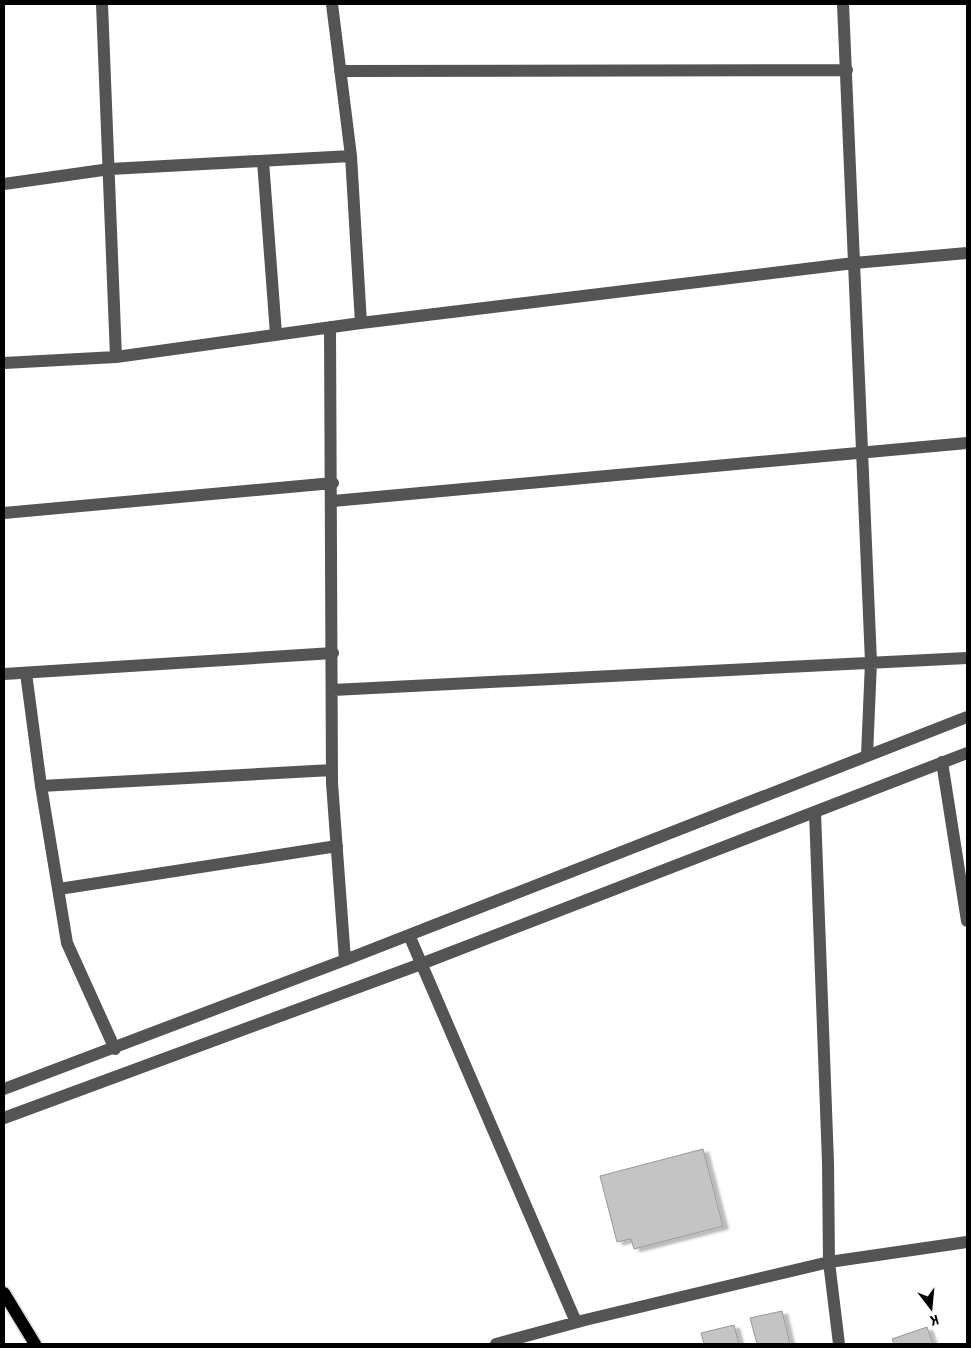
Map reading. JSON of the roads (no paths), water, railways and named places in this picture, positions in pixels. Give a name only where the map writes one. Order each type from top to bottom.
[{"type":"main road","points":[[4,1293],[35,1344]]},
{"type":"street","points":[[102,4],[116,357]]},
{"type":"street","points":[[332,4],[351,156],[361,323]]},
{"type":"street","points":[[843,4],[871,662],[868,754]]},
{"type":"street","points":[[340,71],[847,70]]},
{"type":"street","points":[[4,184],[110,169],[351,156]]},
{"type":"street","points":[[263,161],[276,334]]},
{"type":"street","points":[[4,363],[116,357],[361,323],[854,264],[967,253]]},
{"type":"street","points":[[330,327],[333,483],[332,770],[345,960]]},
{"type":"street","points":[[333,501],[967,443]]},
{"type":"street","points":[[4,513],[333,483]]},
{"type":"street","points":[[4,674],[333,653]]},
{"type":"street","points":[[333,690],[967,658]]},
{"type":"street","points":[[26,673],[41,786],[67,943],[114,1049]]},
{"type":"street","points":[[4,1089],[114,1049],[345,960],[868,754],[967,717]]},
{"type":"street","points":[[4,1118],[422,964],[967,753]]},
{"type":"street","points":[[942,762],[967,921]]},
{"type":"street","points":[[41,786],[332,770]]},
{"type":"street","points":[[814,812],[828,1163],[829,1262],[839,1344]]},
{"type":"street","points":[[59,888],[337,846]]},
{"type":"street","points":[[409,935],[576,1322]]},
{"type":"street","points":[[496,1344],[576,1322],[829,1262],[967,1242]]}]
